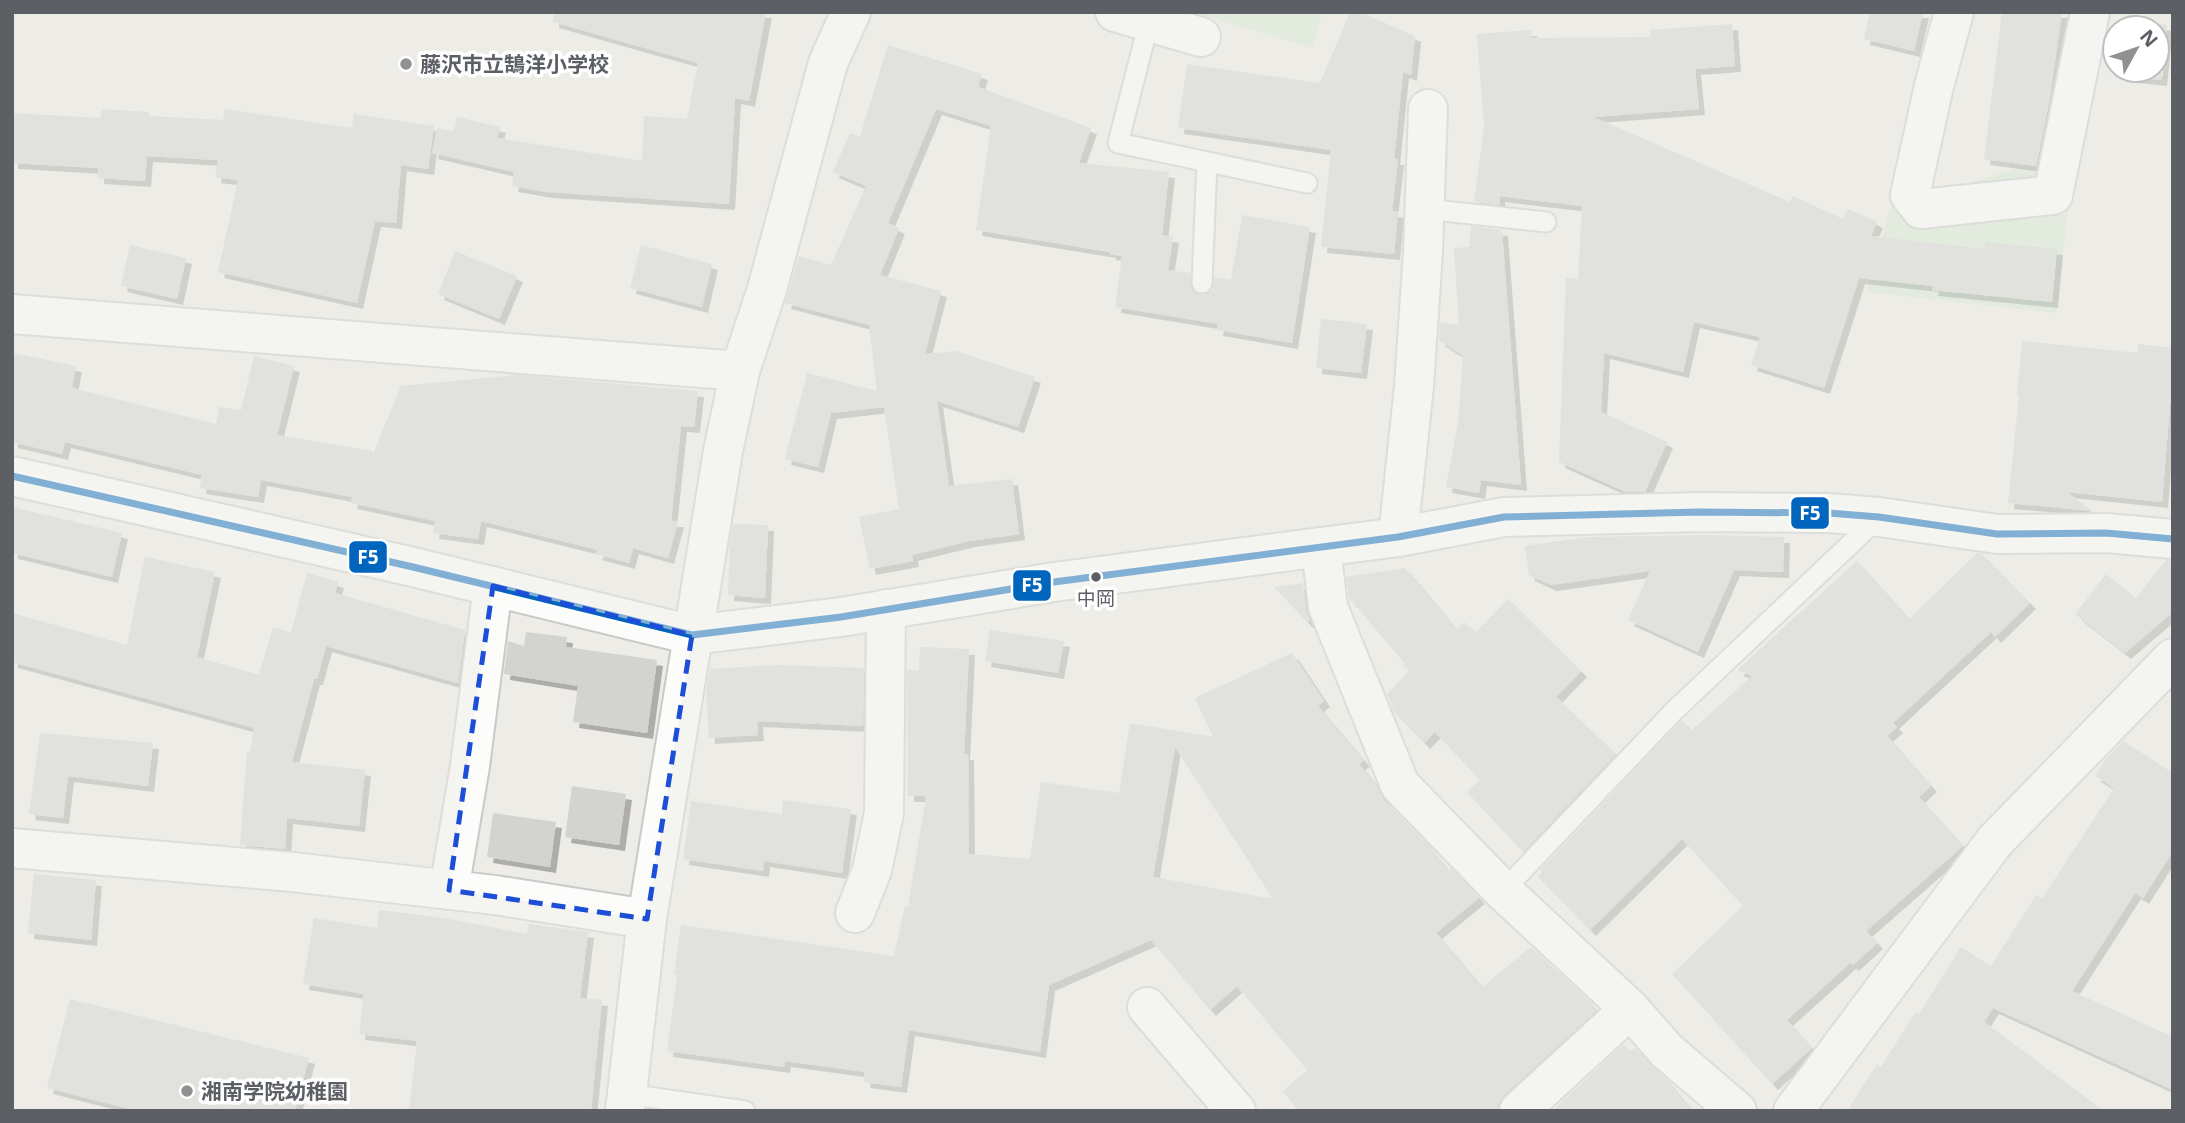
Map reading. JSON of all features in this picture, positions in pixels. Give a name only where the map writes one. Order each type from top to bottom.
[{"type":"street","points":[[626,1102],[647,919],[723,451],[740,371],[767,289],[828,63],[851,12]]},
{"type":"street","points":[[1954,12],[1934,86],[1910,195],[1922,209],[2053,195],[2090,12]]},
{"type":"street","points":[[1132,17],[1201,37]]},
{"type":"street","points":[[1398,537],[1414,386],[1428,109]]},
{"type":"street","points":[[12,314],[740,371]]},
{"type":"street","points":[[12,476],[493,586],[692,635],[886,609],[1054,582],[1398,537],[1504,517],[1699,512],[1828,513],[1879,517],[1997,534],[2105,533],[2173,539]]},
{"type":"street","points":[[1321,547],[1328,607],[1400,785],[1503,891],[1630,1009],[1667,1051],[1737,1111]]},
{"type":"street","points":[[449,890],[470,766],[493,586]]},
{"type":"street","points":[[855,913],[872,870],[884,813],[886,609]]},
{"type":"street","points":[[1793,1111],[1996,841],[2173,658]]},
{"type":"street","points":[[12,848],[292,872],[495,895],[647,919]]},
{"type":"street","points":[[1147,1007],[1236,1111]]},
{"type":"street","points":[[1519,1111],[1630,1009]]},
{"type":"lane","points":[[1132,17],[1118,143],[1307,183]]},
{"type":"lane","points":[[1202,283],[1207,163]]},
{"type":"lane","points":[[1425,209],[1546,222]]},
{"type":"lane","points":[[1503,891],[1674,711],[1879,517]]},
{"type":"lane","points":[[626,1102],[745,1111]]},
{"type":"highlighted area","points":[[493,586],[692,635],[647,919],[449,890]]},
{"type":"green space","points":[[1193,12],[1323,12],[1312,48]]},
{"type":"green space","points":[[2074,162],[2056,313],[1866,292],[1891,206],[1910,195],[1956,187],[2022,167]]},
{"type":"building","points":[[554,12],[766,12],[749,101],[735,98],[729,204],[547,192],[512,186],[514,172],[432,153],[437,128],[454,131],[457,117],[500,127],[497,138],[642,161],[644,116],[687,119],[698,63],[553,22]]},
{"type":"building","points":[[1350,12],[1360,12],[1415,36],[1411,75],[1403,72],[1394,159],[1398,159],[1392,211],[1398,212],[1394,254],[1321,247],[1331,150],[1178,128],[1187,64],[1320,83]]},
{"type":"building","points":[[1870,12],[1923,12],[1914,51],[1864,39]]},
{"type":"building","points":[[2002,12],[2062,12],[2050,97],[2036,166],[1984,159]]},
{"type":"building","points":[[1732,24],[1735,66],[1695,69],[1699,109],[1593,117],[1790,202],[1793,196],[1843,219],[1848,209],[1877,222],[1871,236],[1985,249],[1985,242],[2057,249],[2052,302],[1932,290],[1933,286],[1859,278],[1824,388],[1751,365],[1760,337],[1694,322],[1683,372],[1604,353],[1601,412],[1667,442],[1645,492],[1626,492],[1559,462],[1566,278],[1578,279],[1582,206],[1499,196],[1500,205],[1474,202],[1484,126],[1477,34],[1531,30],[1532,38],[1650,37],[1650,30]]},
{"type":"building","points":[[888,45],[982,74],[978,87],[1091,128],[1079,163],[1169,172],[1162,235],[1173,237],[1168,270],[1190,273],[1191,288],[1196,294],[1202,295],[1213,289],[1214,277],[1231,280],[1242,215],[1310,227],[1292,343],[1217,330],[1218,324],[1115,307],[1122,256],[976,230],[991,126],[936,109],[888,223],[899,228],[880,275],[941,291],[925,354],[956,351],[1035,377],[1018,427],[937,401],[949,486],[1012,479],[1019,534],[969,541],[912,555],[913,561],[870,569],[859,517],[899,509],[884,407],[831,413],[818,467],[785,459],[807,373],[877,391],[869,325],[785,303],[799,256],[831,265],[866,186],[833,172],[850,133],[860,137]]},
{"type":"building","points":[[101,109],[149,112],[149,116],[223,120],[225,109],[352,128],[354,114],[434,126],[428,169],[401,165],[396,223],[375,221],[357,303],[218,272],[238,180],[215,177],[218,160],[147,156],[145,181],[98,178],[98,168],[12,163],[12,113],[101,118]]},
{"type":"building","points":[[1471,226],[1502,230],[1521,485],[1481,480],[1479,493],[1446,487],[1458,423],[1463,356],[1439,340],[1440,322],[1459,325],[1454,248],[1469,247]]},
{"type":"building","points":[[130,245],[186,258],[177,299],[121,286]]},
{"type":"building","points":[[641,245],[712,264],[702,307],[630,288]]},
{"type":"building","points":[[455,251],[517,276],[499,319],[438,294]]},
{"type":"building","points":[[1321,319],[1367,324],[1361,373],[1316,368]]},
{"type":"building","points":[[2022,341],[2138,353],[2138,344],[2173,348],[2173,404],[2170,404],[2162,502],[2067,492],[2092,511],[2008,503]]},
{"type":"building","points":[[12,353],[76,366],[72,388],[216,424],[219,407],[241,410],[254,356],[294,366],[277,435],[373,451],[373,454],[401,386],[517,375],[698,391],[694,427],[681,426],[671,521],[678,521],[668,558],[633,548],[629,563],[596,554],[598,550],[481,521],[478,539],[433,533],[435,521],[351,503],[352,497],[261,480],[258,497],[200,488],[202,475],[65,442],[62,454],[12,442]]},
{"type":"building","points":[[12,507],[122,533],[112,577],[12,553]]},
{"type":"building","points":[[733,524],[768,525],[765,598],[728,595]]},
{"type":"building","points":[[1588,537],[1784,537],[1783,572],[1734,570],[1698,652],[1628,620],[1650,571],[1551,585],[1529,575],[1525,546]]},
{"type":"building","points":[[1977,553],[1982,554],[2030,603],[1995,637],[1991,632],[1893,723],[1897,727],[1887,736],[1931,786],[1919,797],[1963,846],[1866,931],[1877,943],[1853,965],[1850,963],[1787,1020],[1812,1048],[1772,1084],[1672,974],[1743,906],[1682,839],[1590,930],[1538,877],[1542,872],[1540,870],[1682,720],[1691,731],[1752,676],[1737,670],[1857,561],[1909,619]]},
{"type":"building","points":[[145,557],[215,572],[197,657],[259,675],[273,627],[291,632],[307,573],[338,582],[335,593],[465,630],[458,683],[326,646],[317,679],[314,679],[292,762],[365,770],[359,826],[287,818],[285,849],[240,845],[247,751],[250,752],[254,728],[12,662],[12,613],[127,645]]},
{"type":"building","points":[[2166,560],[2173,561],[2173,612],[2125,653],[2075,614],[2106,574],[2136,598]]},
{"type":"building","points":[[1405,568],[1457,630],[1464,622],[1476,632],[1508,599],[1581,671],[1556,697],[1616,754],[1523,852],[1467,792],[1480,780],[1435,732],[1424,743],[1394,712],[1387,694],[1409,671],[1352,601],[1350,602],[1346,577]]},
{"type":"building","points":[[1303,583],[1310,620],[1307,622],[1274,587]]},
{"type":"building","points":[[990,630],[1064,641],[1058,673],[985,661]]},
{"type":"building","points":[[526,632],[567,637],[566,647],[657,660],[647,733],[573,722],[578,686],[504,674],[508,641],[524,646]]},
{"type":"building","points":[[920,647],[969,649],[964,754],[968,754],[969,854],[1030,859],[1041,782],[1119,793],[1130,723],[1213,737],[1195,698],[1292,653],[1324,701],[1318,706],[1364,761],[1359,764],[1384,800],[1448,870],[1451,868],[1479,898],[1436,933],[1482,987],[1531,947],[1583,995],[1596,1011],[1504,1095],[1498,1104],[1498,1111],[1299,1111],[1283,1091],[1307,1070],[1237,986],[1210,1010],[1151,940],[1049,985],[1040,1052],[909,1030],[901,1087],[864,1082],[865,1072],[785,1061],[784,1067],[667,1051],[681,925],[894,956],[905,906],[908,907],[926,796],[908,796],[907,670],[919,670]],"holes":[[[1175,747],[1273,899],[1153,877]]]},
{"type":"building","points":[[778,665],[864,668],[863,726],[757,721],[758,735],[709,738],[706,691],[710,669]]},
{"type":"building","points":[[40,733],[153,743],[148,786],[68,776],[63,818],[29,814]]},
{"type":"building","points":[[2123,741],[2173,773],[2173,851],[2143,898],[2135,893],[2072,991],[2173,1037],[2173,1090],[1993,1008],[1984,1022],[2104,1111],[1847,1111],[1877,1064],[1881,1067],[1915,1013],[1919,1014],[1961,947],[1991,966],[2036,895],[2042,899],[2114,788],[2095,776]]},
{"type":"building","points":[[572,786],[626,794],[619,845],[565,837]]},
{"type":"building","points":[[783,800],[851,809],[842,873],[764,861],[763,871],[683,859],[691,801],[782,814]]},
{"type":"building","points":[[493,813],[556,822],[550,867],[487,857]]},
{"type":"building","points":[[34,874],[96,880],[91,940],[28,933]]},
{"type":"building","points":[[379,910],[444,918],[527,934],[529,924],[588,932],[580,998],[602,1000],[591,1111],[409,1111],[417,1041],[359,1034],[364,994],[303,984],[314,918],[377,928]]},
{"type":"building","points":[[70,999],[309,1058],[295,1111],[138,1111],[47,1088]]},
{"type":"building","points":[[1624,1044],[1630,1052],[1635,1048],[1665,1078],[1692,1111],[1552,1111]]},
{"type":"transit line","name":"F5","points":[[12,476],[413,567],[692,635],[841,617],[1054,582],[1398,537],[1504,517],[1699,512],[1828,513],[1879,517],[1997,534],[2106,533],[2173,539]]},
{"type":"place","name":"藤沢市立鵠洋小学校","points":[[406,64]]},
{"type":"place","name":"中岡","points":[[1096,577]]},
{"type":"place","name":"湘南学院幼稚園","points":[[187,1091]]}]
